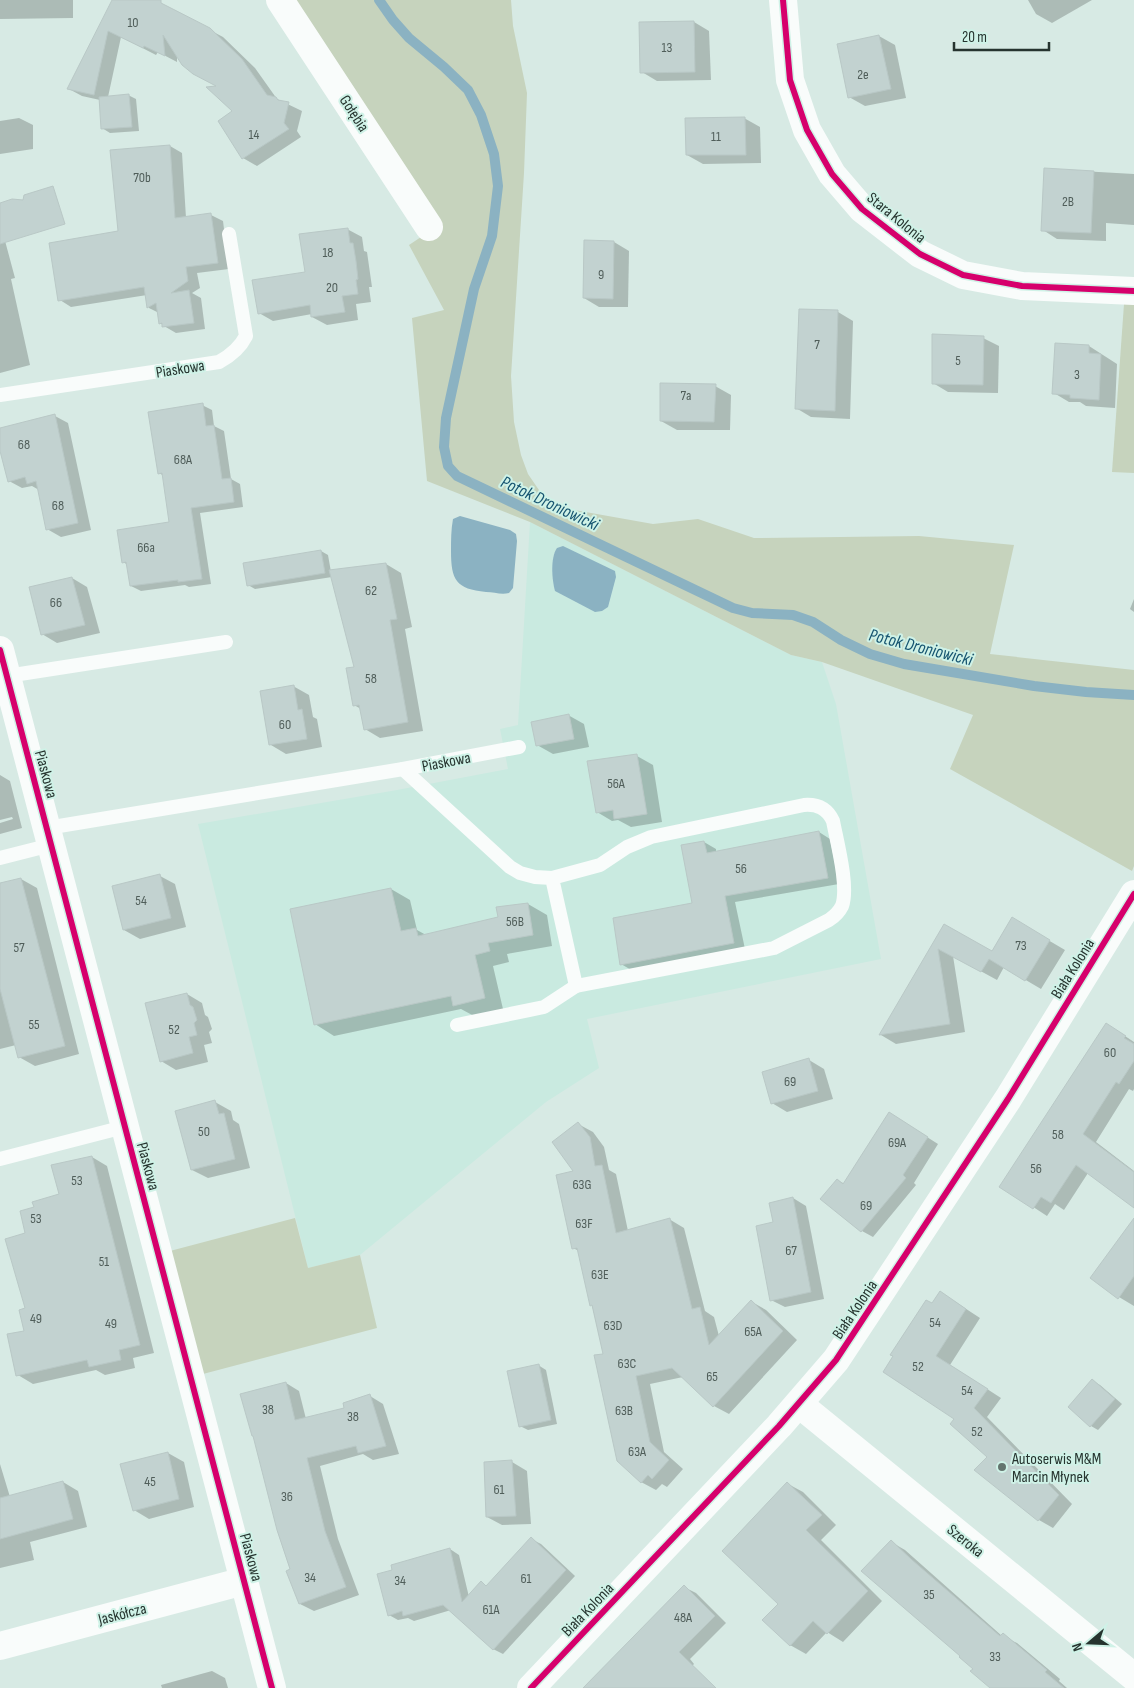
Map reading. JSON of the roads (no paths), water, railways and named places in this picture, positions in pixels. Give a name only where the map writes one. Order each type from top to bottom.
[{"type":"street","name":"Gołębia","points":[[280,0],[429,227]]},
{"type":"street","name":"Stara Kolonia","points":[[783,0],[790,80],[807,130],[832,174],[862,209],[920,254],[963,275],[1022,286],[1134,291]]},
{"type":"street","name":"Piaskowa","points":[[5,681],[49,836],[272,1688]]},
{"type":"street","name":"Biała Kolonia","points":[[530,1688],[799,1404],[836,1360],[1008,1099],[1134,894]]},
{"type":"street","name":"Szeroka","points":[[799,1404],[1134,1676]]},
{"type":"street","name":"Jaskółcza","points":[[0,1646],[244,1582]]},
{"type":"lane","name":"Piaskowa","points":[[0,395],[219,362],[227,358],[242,344],[246,336],[228,234]]},
{"type":"lane","points":[[5,681],[226,642]]},
{"type":"lane","name":"Piaskowa","points":[[49,836],[519,746]]},
{"type":"lane","points":[[403,769],[510,867],[520,873],[535,877],[552,878],[600,865],[627,847],[651,837],[804,805],[818,805],[830,815],[833,821],[845,891],[842,906],[837,914],[829,920],[774,948],[576,986],[544,1007],[457,1025]]},
{"type":"lane","points":[[0,858],[49,836]]},
{"type":"lane","points":[[552,878],[576,986]]},
{"type":"lane","points":[[0,1159],[124,1127]]},
{"type":"water","points":[[460,516],[510,530],[516,534],[513,588],[509,593],[500,594],[476,591],[457,581],[452,569],[451,535],[453,519]]},
{"type":"water","points":[[563,546],[615,571],[616,577],[608,607],[602,611],[595,612],[555,591],[552,575],[553,557],[557,548]]},
{"type":"waterway","name":"Potok Droniowicki","points":[[379,0],[409,38],[468,90],[481,115],[494,154],[498,186],[492,236],[474,289],[446,418],[444,447],[448,466],[457,476],[733,608],[752,613],[793,615],[813,622],[841,640],[870,654],[904,664],[1034,686],[1134,695]]},
{"type":"place","name":"Autoserwis M&M Marcin Młynek","points":[[1002,1467]]}]
